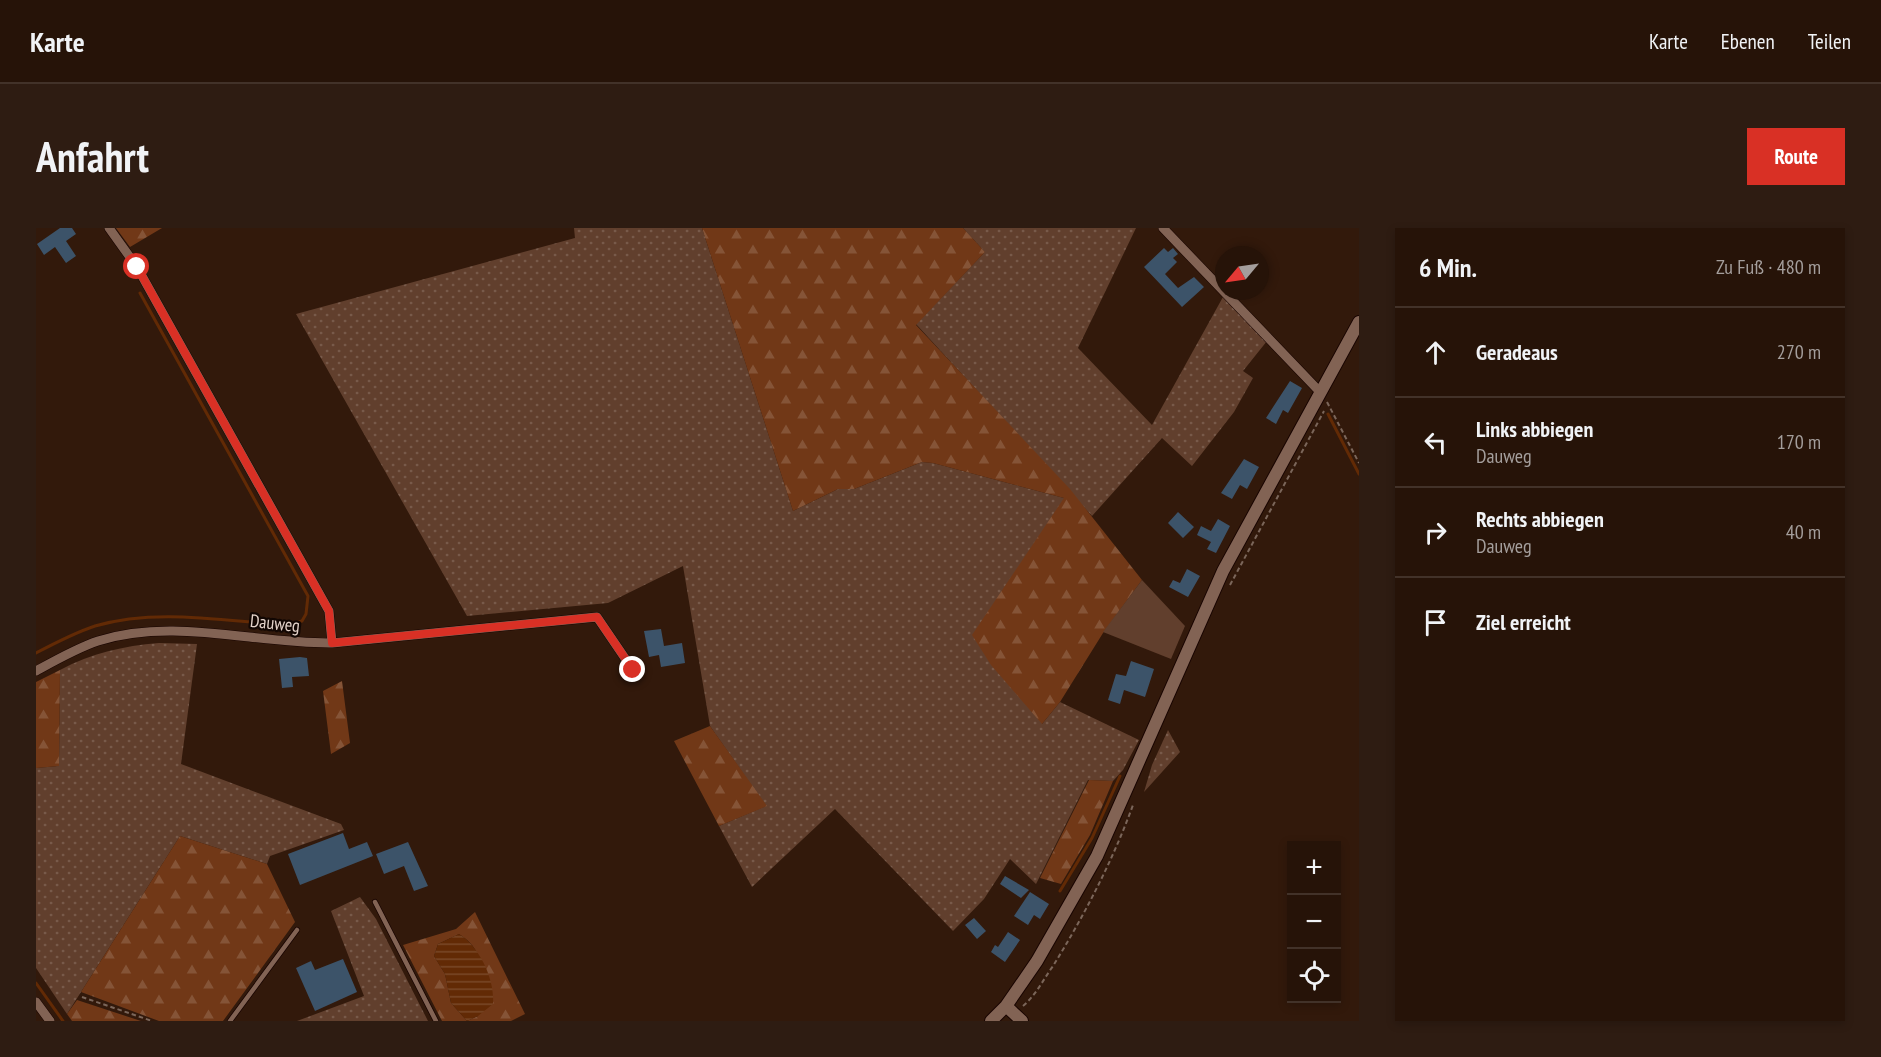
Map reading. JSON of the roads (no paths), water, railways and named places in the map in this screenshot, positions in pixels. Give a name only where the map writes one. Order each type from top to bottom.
[{"type":"street","points":[[109,228],[137,267],[329,611],[332,643]]},
{"type":"street","points":[[1163,228],[1321,393]]},
{"type":"street","points":[[991,1021],[1006,1006],[1037,961],[1097,856],[1223,570],[1359,322]]},
{"type":"street","name":"Dauweg","points":[[36,671],[98,641],[136,633],[190,632],[305,643],[332,643],[597,617],[633,670]]},
{"type":"street","points":[[36,1002],[50,1021]]},
{"type":"street","points":[[1006,1006],[1022,1021]]},
{"type":"lane","points":[[375,902],[436,1021]]},
{"type":"lane","points":[[230,1021],[297,930]]},
{"type":"waterway","points":[[36,653],[87,629],[118,621],[190,617],[287,625],[302,621],[306,614],[308,596],[140,293]]},
{"type":"waterway","points":[[1328,414],[1359,474]]},
{"type":"waterway","points":[[1060,891],[1092,838],[1120,776]]},
{"type":"waterway","points":[[36,983],[63,1021]]}]
